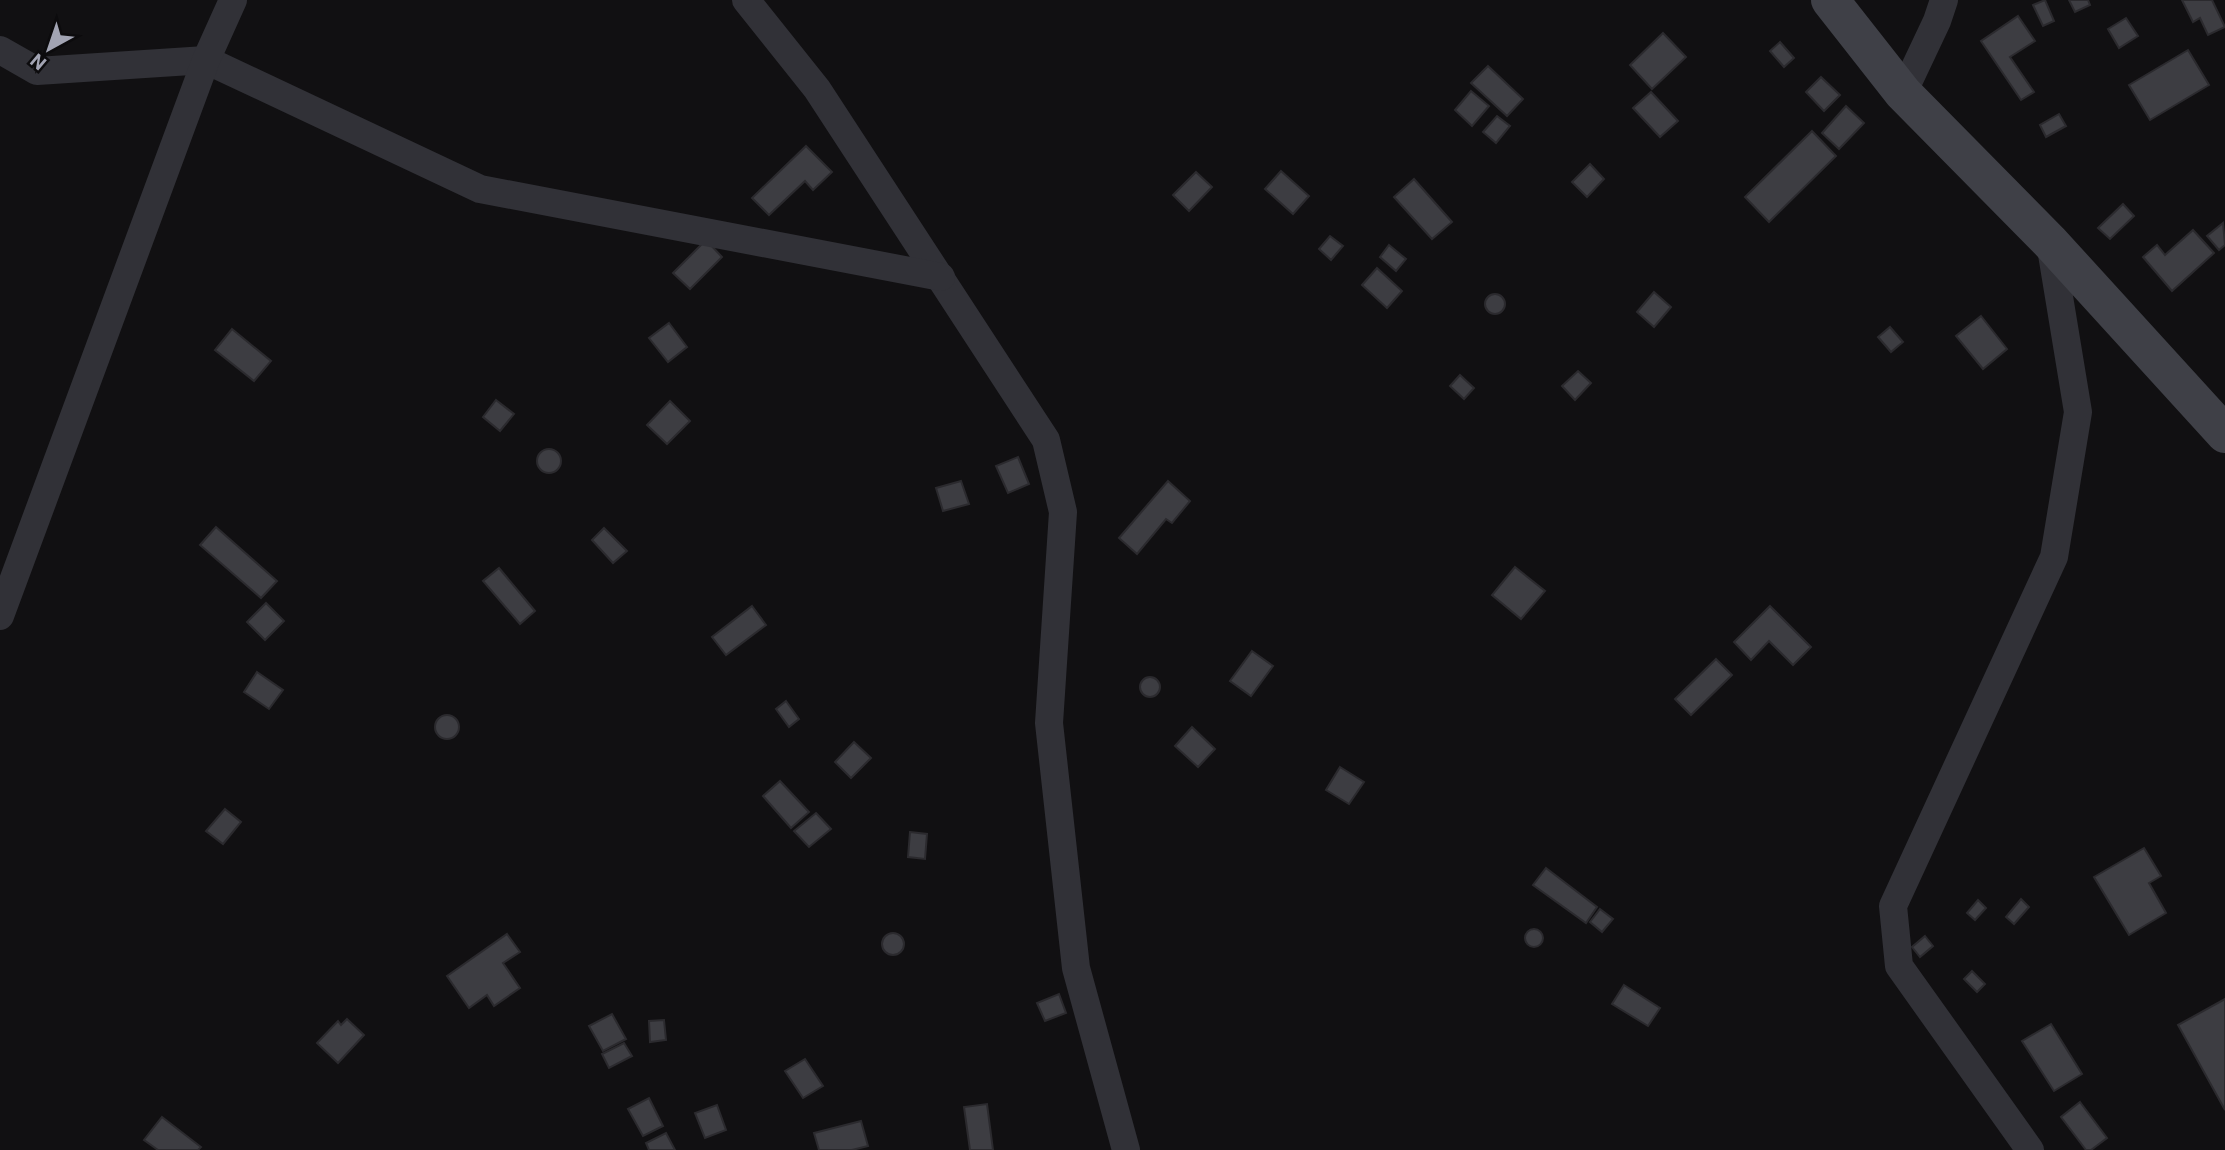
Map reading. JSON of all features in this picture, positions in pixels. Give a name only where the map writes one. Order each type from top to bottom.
[{"type":"street","points":[[0,616],[206,60],[233,0]]},
{"type":"street","points":[[746,0],[817,89],[1046,440],[1063,512],[1049,723],[1076,968],[1126,1150]]},
{"type":"street","points":[[1830,0],[1903,93],[2050,242],[2225,434]]},
{"type":"street","points":[[1903,93],[1944,0]]},
{"type":"street","points":[[0,50],[37,71],[206,60],[480,189],[941,277]]},
{"type":"street","points":[[2031,1150],[1899,966],[1893,906],[2054,557],[2078,412],[2050,242]]},
{"type":"building","points":[[2045,0],[2054,21],[2043,26],[2033,5]]},
{"type":"building","points":[[2069,0],[2088,0],[2090,5],[2075,12]]},
{"type":"building","points":[[2182,0],[2212,0],[2225,27],[2208,35],[2200,18],[2193,22]]},
{"type":"building","points":[[2018,16],[2035,41],[2010,57],[2034,92],[2021,100],[1981,41]]},
{"type":"building","points":[[2126,18],[2138,36],[2119,48],[2108,29]]},
{"type":"building","points":[[1663,33],[1686,57],[1652,89],[1630,65]]},
{"type":"building","points":[[1780,42],[1794,58],[1784,67],[1770,51]]},
{"type":"building","points":[[2188,50],[2209,85],[2150,120],[2129,85]]},
{"type":"building","points":[[1488,66],[1523,99],[1507,116],[1471,83]]},
{"type":"building","points":[[1821,77],[1840,95],[1824,111],[1806,92]]},
{"type":"building","points":[[1471,91],[1489,106],[1472,126],[1455,110]]},
{"type":"building","points":[[1651,92],[1678,121],[1660,137],[1633,108]]},
{"type":"building","points":[[1846,106],[1864,123],[1839,149],[1822,133]]},
{"type":"building","points":[[2059,114],[2066,126],[2046,137],[2040,125]]},
{"type":"building","points":[[1497,116],[1510,126],[1496,143],[1483,132]]},
{"type":"building","points":[[1812,131],[1836,156],[1769,222],[1745,197]]},
{"type":"building","points":[[806,146],[832,172],[813,190],[805,181],[769,215],[752,198]]},
{"type":"building","points":[[1590,164],[1604,179],[1587,197],[1572,182]]},
{"type":"building","points":[[1281,171],[1309,196],[1293,214],[1265,189]]},
{"type":"building","points":[[1196,172],[1212,187],[1189,211],[1173,195]]},
{"type":"building","points":[[1414,179],[1452,222],[1432,239],[1394,197]]},
{"type":"building","points":[[2123,204],[2134,216],[2110,239],[2098,228]]},
{"type":"building","points":[[2223,223],[2225,245],[2219,250],[2207,236]]},
{"type":"building","points":[[2193,230],[2214,253],[2172,291],[2143,257],[2157,245],[2165,255]]},
{"type":"building","points":[[1330,236],[1343,246],[1331,260],[1319,249]]},
{"type":"building","points":[[706,240],[722,257],[690,289],[673,273]]},
{"type":"building","points":[[1389,245],[1406,259],[1396,271],[1380,257]]},
{"type":"building","points":[[1377,268],[1402,291],[1387,308],[1362,285]]},
{"type":"building","points":[[1654,292],[1671,307],[1654,327],[1637,312]]},
{"type":"building","points":[[1491,294],[1499,294],[1505,304],[1499,314],[1491,314],[1485,308],[1485,300]]},
{"type":"building","points":[[1981,316],[2007,349],[1983,369],[1956,336]]},
{"type":"building","points":[[669,323],[687,347],[668,362],[649,338]]},
{"type":"building","points":[[1890,327],[1903,342],[1891,352],[1878,337]]},
{"type":"building","points":[[232,329],[271,361],[254,381],[215,350]]},
{"type":"building","points":[[1578,371],[1591,383],[1575,400],[1562,386]]},
{"type":"building","points":[[1460,375],[1474,388],[1464,399],[1450,386]]},
{"type":"building","points":[[496,400],[514,414],[500,431],[483,417]]},
{"type":"building","points":[[670,401],[690,421],[667,444],[647,425]]},
{"type":"building","points":[[549,449],[557,453],[561,461],[557,469],[549,473],[541,469],[537,461],[541,453]]},
{"type":"building","points":[[1018,457],[1029,484],[1008,493],[996,466]]},
{"type":"building","points":[[961,481],[969,504],[943,511],[936,488]]},
{"type":"building","points":[[1168,481],[1190,501],[1172,523],[1166,519],[1137,554],[1119,538]]},
{"type":"building","points":[[216,527],[277,581],[261,598],[200,545]]},
{"type":"building","points":[[604,528],[627,551],[613,563],[592,540]]},
{"type":"building","points":[[1515,567],[1545,591],[1521,619],[1492,595]]},
{"type":"building","points":[[499,568],[535,611],[520,624],[483,581]]},
{"type":"building","points":[[266,603],[284,621],[265,640],[247,622]]},
{"type":"building","points":[[752,606],[766,625],[726,655],[712,637]]},
{"type":"building","points":[[1770,606],[1811,647],[1793,665],[1769,641],[1751,660],[1734,642]]},
{"type":"building","points":[[1252,651],[1273,666],[1251,696],[1230,681]]},
{"type":"building","points":[[1716,659],[1732,675],[1691,715],[1675,699]]},
{"type":"building","points":[[257,672],[283,690],[269,709],[244,692]]},
{"type":"building","points":[[1146,677],[1154,677],[1160,687],[1154,697],[1146,697],[1140,691],[1140,683]]},
{"type":"building","points":[[786,701],[799,719],[789,727],[776,709]]},
{"type":"building","points":[[447,715],[456,718],[459,727],[456,736],[447,739],[438,736],[435,727],[438,718]]},
{"type":"building","points":[[1192,727],[1215,749],[1198,767],[1175,746]]},
{"type":"building","points":[[854,742],[871,758],[851,778],[835,762]]},
{"type":"building","points":[[1340,767],[1364,782],[1349,804],[1326,790]]},
{"type":"building","points":[[780,781],[809,812],[791,828],[763,796]]},
{"type":"building","points":[[225,809],[241,822],[223,844],[206,831]]},
{"type":"building","points":[[816,813],[831,829],[809,847],[794,831]]},
{"type":"building","points":[[910,832],[927,834],[925,859],[908,857]]},
{"type":"building","points":[[2144,848],[2161,876],[2149,883],[2166,913],[2129,935],[2094,877]]},
{"type":"building","points":[[1546,868],[1597,907],[1586,923],[1533,885]]},
{"type":"building","points":[[2021,899],[2029,907],[2014,924],[2006,917]]},
{"type":"building","points":[[1978,900],[1986,908],[1975,920],[1967,913]]},
{"type":"building","points":[[1600,909],[1613,919],[1602,932],[1590,922]]},
{"type":"building","points":[[1530,929],[1538,929],[1543,938],[1541,945],[1530,947],[1525,942],[1525,934]]},
{"type":"building","points":[[893,933],[901,936],[904,944],[901,952],[893,955],[885,952],[882,944],[885,936]]},
{"type":"building","points":[[507,934],[520,952],[503,963],[520,988],[494,1006],[487,995],[469,1008],[447,976]]},
{"type":"building","points":[[1925,936],[1933,946],[1920,957],[1912,947]]},
{"type":"building","points":[[1972,971],[1985,984],[1977,992],[1964,979]]},
{"type":"building","points":[[1624,985],[1660,1008],[1648,1026],[1612,1004]]},
{"type":"building","points":[[1059,994],[1066,1013],[1045,1021],[1037,1003]]},
{"type":"building","points":[[2225,999],[2225,1110],[2178,1025]]},
{"type":"building","points":[[612,1014],[626,1039],[603,1051],[589,1026]]},
{"type":"building","points":[[347,1019],[364,1035],[338,1063],[317,1043],[338,1021],[341,1025]]},
{"type":"building","points":[[664,1020],[666,1040],[650,1042],[649,1021]]},
{"type":"building","points":[[2051,1024],[2082,1074],[2054,1091],[2022,1041]]},
{"type":"building","points":[[624,1043],[632,1056],[609,1068],[602,1054]]},
{"type":"building","points":[[805,1059],[823,1086],[803,1098],[785,1071]]},
{"type":"building","points":[[649,1098],[663,1126],[643,1136],[628,1109]]},
{"type":"building","points":[[2080,1102],[2107,1138],[2091,1150],[2086,1150],[2061,1117]]},
{"type":"building","points":[[987,1104],[993,1150],[970,1150],[964,1107]]},
{"type":"building","points":[[717,1105],[726,1130],[705,1138],[695,1113]]},
{"type":"building","points":[[162,1117],[201,1147],[198,1150],[158,1150],[144,1140]]},
{"type":"building","points":[[861,1121],[868,1146],[852,1150],[819,1150],[814,1133]]},
{"type":"building","points":[[666,1133],[675,1150],[649,1150],[646,1143]]}]
